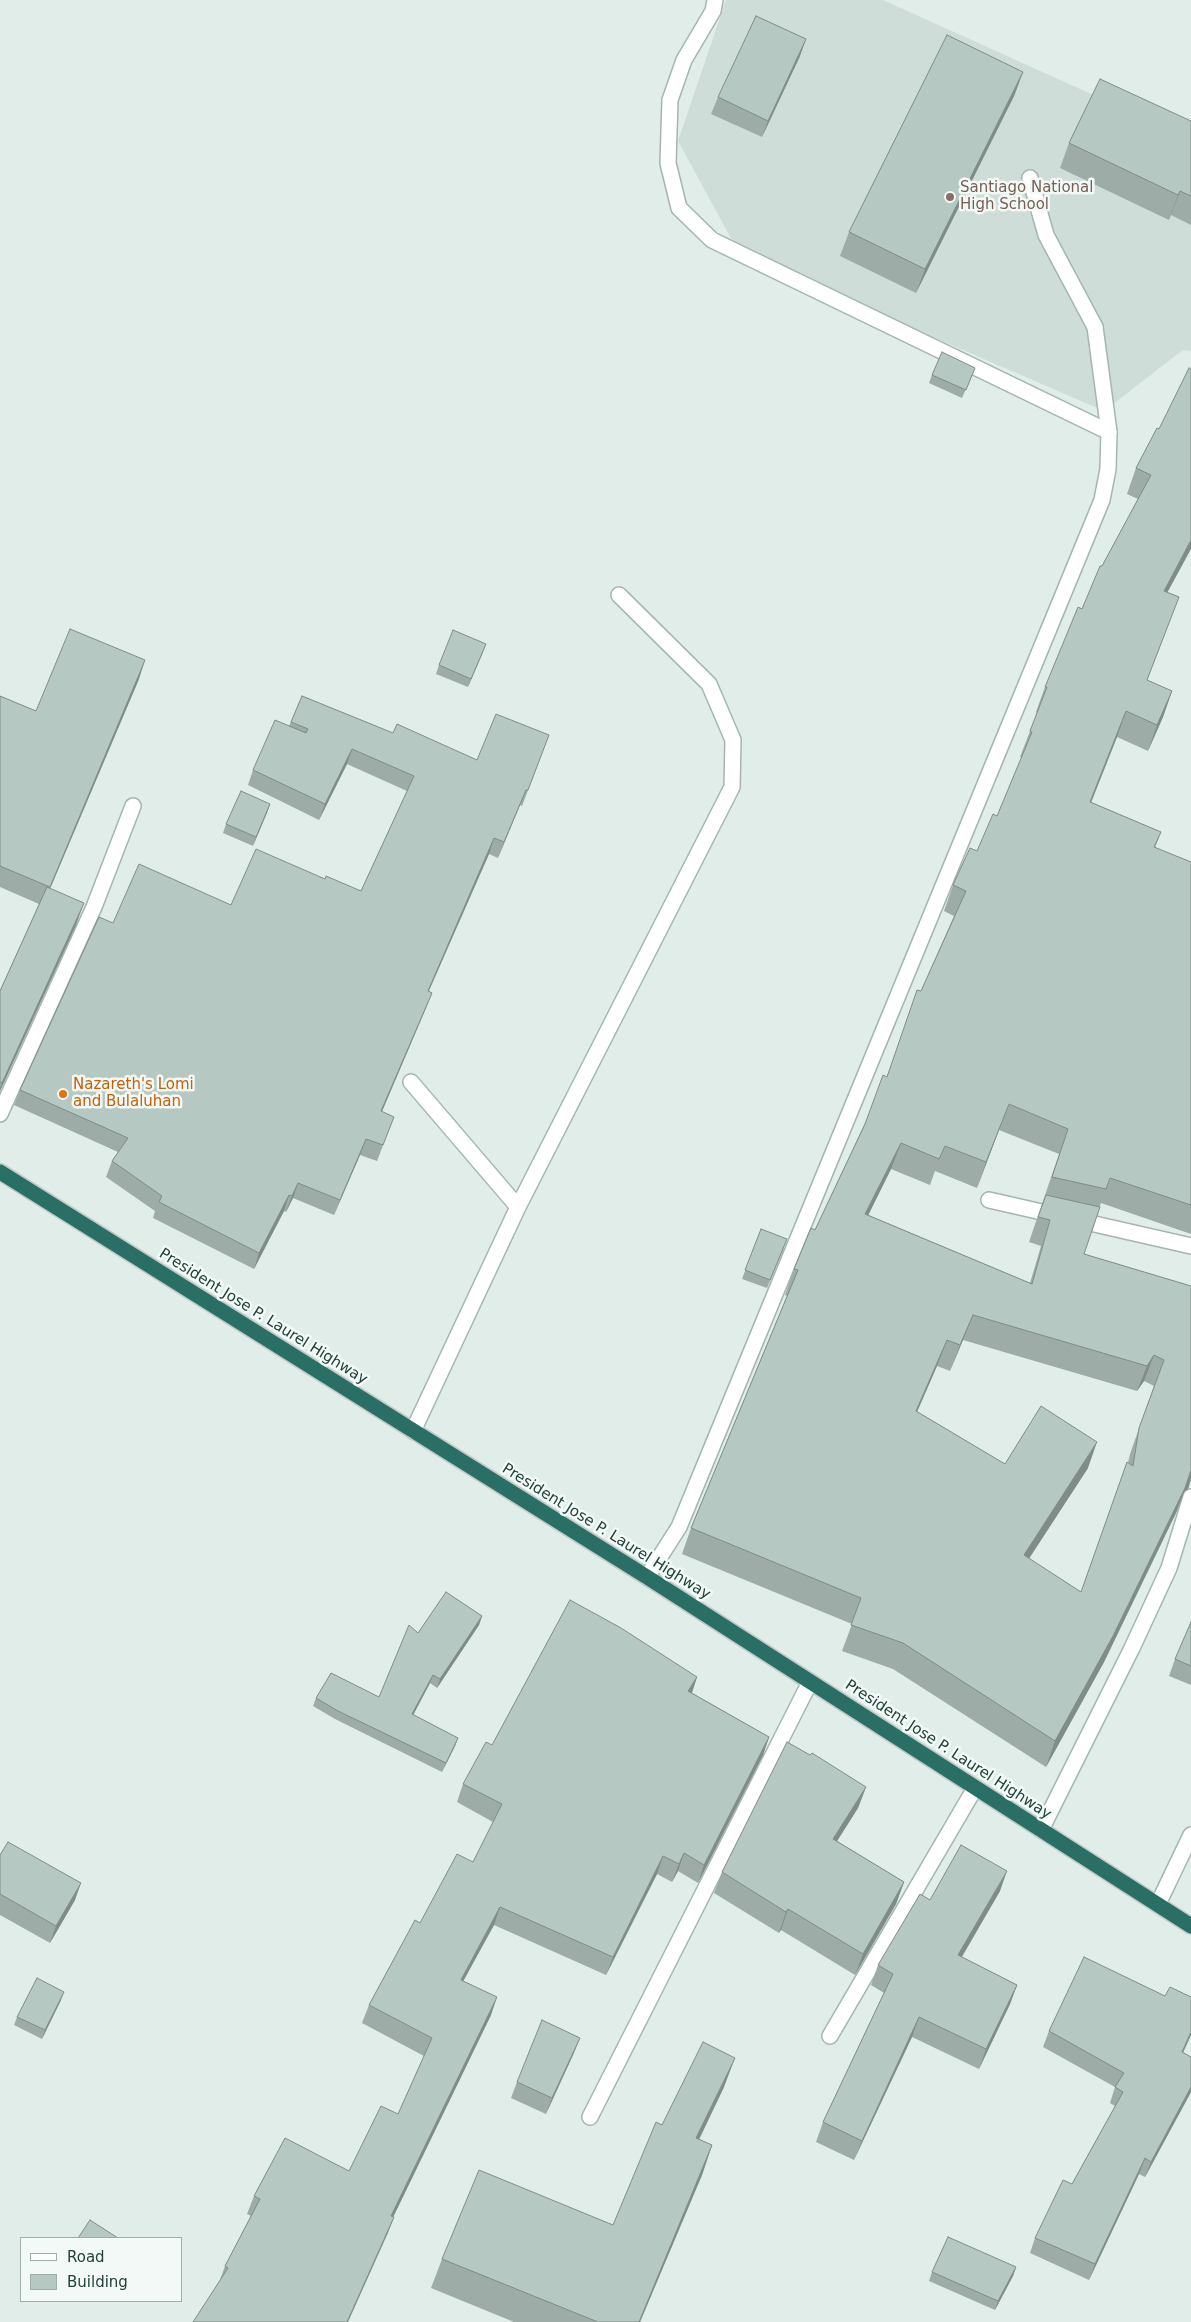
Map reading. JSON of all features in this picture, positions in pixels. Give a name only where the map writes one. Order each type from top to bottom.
[{"type":"highway","name":"President Jose P. Laurel Highway","points":[[0,1172],[647,1578],[1191,1926]]},
{"type":"street","points":[[715,0],[713,11],[684,60],[670,100],[668,163],[679,208],[712,240],[1109,432]]},
{"type":"street","points":[[647,1578],[680,1527],[1102,500],[1108,469],[1109,432],[1095,327],[1046,235],[1030,178]]},
{"type":"street","points":[[413,1431],[518,1207],[732,787],[733,740],[708,684],[619,595]]},
{"type":"street","points":[[0,1114],[94,907],[133,806]]},
{"type":"street","points":[[411,1082],[518,1207]]},
{"type":"street","points":[[989,1200],[1191,1246]]},
{"type":"street","points":[[1041,1830],[1132,1648],[1168,1568],[1191,1496]]},
{"type":"street","points":[[590,2117],[810,1682]]},
{"type":"street","points":[[830,2036],[975,1788]]},
{"type":"street","points":[[1158,1904],[1191,1835]]},
{"type":"shaded area","name":"Santiago National High School","points":[[726,0],[883,0],[1191,139],[1191,351],[1183,350],[1104,411],[739,253],[678,141]]},
{"type":"building","points":[[756,16],[806,39],[768,121],[718,97]]},
{"type":"building","points":[[947,35],[1023,72],[925,269],[849,232]]},
{"type":"building","points":[[1100,79],[1191,121],[1191,196],[1180,191],[1178,195],[1069,143]]},
{"type":"building","points":[[942,352],[975,368],[966,390],[932,375]]},
{"type":"building","points":[[1189,368],[1191,369],[1191,540],[1164,591],[1179,597],[1147,680],[1172,691],[1157,725],[1126,711],[1090,802],[1161,832],[1154,847],[1191,862],[1191,1205],[1110,1178],[1106,1189],[1052,1177],[1068,1129],[1009,1104],[986,1162],[945,1146],[939,1159],[901,1143],[865,1214],[1032,1284],[1050,1220],[1038,1217],[1046,1195],[1100,1207],[1084,1254],[1191,1286],[1191,1470],[1185,1488],[1113,1636],[1055,1741],[903,1643],[851,1625],[861,1598],[691,1528],[798,1270],[794,1269],[811,1228],[815,1230],[865,1124],[883,1075],[887,1077],[917,990],[921,991],[966,891],[953,885],[970,848],[977,851],[993,814],[997,816],[1032,732],[1030,731],[1047,687],[1045,687],[1078,607],[1082,609],[1100,566],[1102,566],[1151,475],[1136,468],[1157,428],[1159,429]],"holes":[[[973,1315],[1147,1366],[1154,1355],[1164,1360],[1139,1428],[1133,1466],[1127,1462],[1081,1592],[1024,1555],[1097,1442],[1041,1406],[1005,1464],[916,1411],[947,1340],[960,1345]]]},
{"type":"building","points":[[70,629],[145,660],[50,887],[0,866],[0,696],[36,711]]},
{"type":"building","points":[[453,630],[486,644],[471,679],[439,665]]},
{"type":"building","points":[[302,696],[393,733],[397,724],[477,760],[496,714],[549,735],[528,790],[526,790],[504,842],[494,838],[428,991],[432,993],[381,1111],[394,1117],[383,1145],[366,1139],[340,1200],[298,1183],[292,1196],[289,1195],[259,1253],[159,1202],[162,1196],[112,1161],[128,1138],[20,1090],[99,917],[113,923],[139,864],[231,905],[256,849],[325,879],[326,876],[361,891],[414,776],[352,749],[325,804],[253,770],[275,720],[306,733],[308,729],[291,722]]},
{"type":"building","points":[[241,791],[270,804],[256,837],[226,824]]},
{"type":"building","points":[[47,887],[84,903],[2,1083],[0,1082],[0,991]]},
{"type":"building","points":[[761,1229],[787,1239],[770,1280],[745,1270]]},
{"type":"building","points":[[446,1592],[482,1616],[440,1679],[433,1675],[412,1714],[458,1738],[446,1763],[338,1711],[316,1698],[331,1673],[379,1697],[409,1625],[418,1633]]},
{"type":"building","points":[[570,1600],[621,1628],[697,1677],[688,1691],[769,1737],[704,1865],[684,1853],[679,1864],[663,1856],[613,1957],[500,1907],[461,1980],[497,1997],[391,2216],[394,2217],[347,2322],[193,2322],[228,2268],[225,2266],[260,2199],[254,2196],[285,2138],[349,2171],[381,2106],[398,2114],[432,2038],[369,2005],[415,1920],[420,1923],[457,1854],[473,1862],[502,1804],[463,1784],[486,1742],[492,1745]]},
{"type":"building","points":[[1191,1622],[1191,1666],[1175,1659]]},
{"type":"building","points":[[787,1742],[810,1755],[812,1753],[866,1787],[833,1839],[904,1882],[863,1954],[788,1909],[786,1912],[722,1872]]},
{"type":"building","points":[[8,1842],[81,1883],[56,1926],[0,1894],[0,1855]]},
{"type":"building","points":[[961,1845],[1007,1871],[958,1955],[1017,1985],[986,2049],[919,2017],[862,2141],[823,2122],[893,1974],[878,1965],[920,1894],[930,1900]]},
{"type":"building","points":[[1084,1957],[1165,1996],[1170,1987],[1191,1997],[1191,2032],[1182,2052],[1191,2057],[1191,2087],[1151,2162],[1145,2158],[1095,2264],[1035,2238],[1063,2180],[1072,2184],[1123,2092],[1115,2087],[1124,2073],[1049,2031]]},
{"type":"building","points":[[37,1978],[64,1992],[45,2030],[17,2017]]},
{"type":"building","points":[[542,2020],[580,2038],[552,2098],[517,2082]]},
{"type":"building","points":[[703,2042],[735,2058],[696,2138],[712,2145],[639,2322],[598,2322],[442,2259],[479,2170],[613,2225],[656,2122],[662,2125]]},
{"type":"building","points":[[90,2220],[116,2237],[79,2237]]},
{"type":"building","points":[[948,2237],[1016,2267],[998,2301],[932,2272]]},
{"type":"place","name":"Santiago National High School","points":[[950,197]]},
{"type":"place","name":"Nazareth's Lomi and Bulaluhan","points":[[63,1094]]}]
